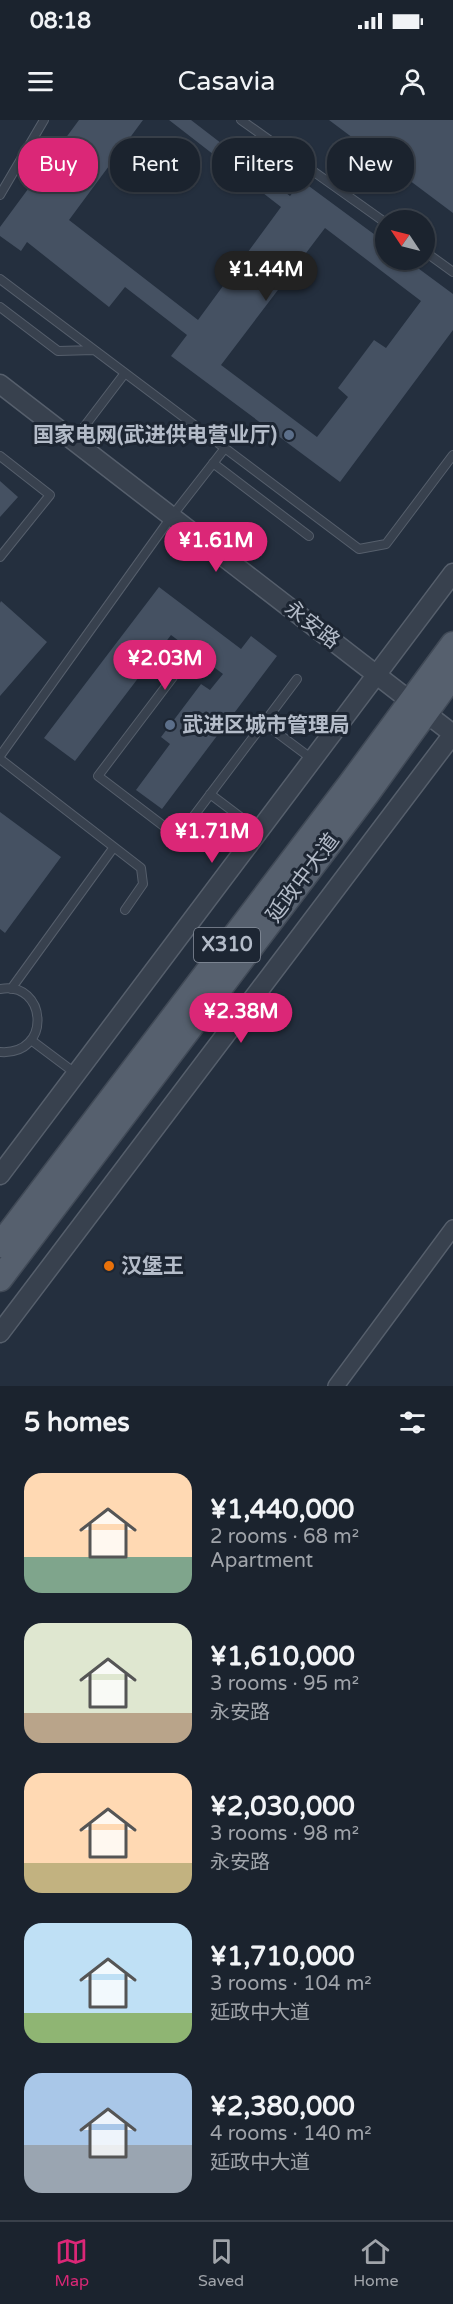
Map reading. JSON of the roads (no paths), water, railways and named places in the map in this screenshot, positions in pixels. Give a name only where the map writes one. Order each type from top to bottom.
[{"type":"main road","name":"延政中大道","points":[[0,1280],[419,707],[453,644]]},
{"type":"main road","name":"延政中大道","points":[[0,1245],[419,707],[453,675]]},
{"type":"street","name":"永安路","points":[[0,384],[453,734]]},
{"type":"street","points":[[0,1175],[453,573]]},
{"type":"street","points":[[0,1333],[453,734]]},
{"type":"street","points":[[336,1386],[453,1228]]},
{"type":"lane","points":[[0,195],[42,123],[33,120]]},
{"type":"lane","points":[[241,120],[375,215]]},
{"type":"lane","points":[[435,259],[453,272]]},
{"type":"lane","points":[[0,279],[359,549],[386,544],[453,455]]},
{"type":"lane","points":[[0,307],[58,351],[94,350]]},
{"type":"lane","points":[[74,440],[125,373]]},
{"type":"lane","points":[[125,910],[143,884],[141,868],[0,757],[172,516],[225,448]]},
{"type":"lane","points":[[0,456],[50,495],[0,557]]},
{"type":"lane","points":[[213,463],[309,536]]},
{"type":"lane","points":[[173,676],[98,776],[178,837],[297,679]]},
{"type":"lane","points":[[264,723],[313,760]]},
{"type":"lane","points":[[210,794],[259,831]]},
{"type":"lane","points":[[11,988],[114,847]]},
{"type":"lane","points":[[0,989],[11,988],[25,994],[33,1002],[38,1021],[36,1031],[23,1048],[12,1052],[0,1052]]},
{"type":"lane","points":[[31,1040],[76,1074]]},
{"type":"place","name":"国家电网(武进供电营业厅)","points":[[289,435]]},
{"type":"place","name":"武进区城市管理局","points":[[170,725]]},
{"type":"place","name":"汉堡王","points":[[109,1266]]}]
